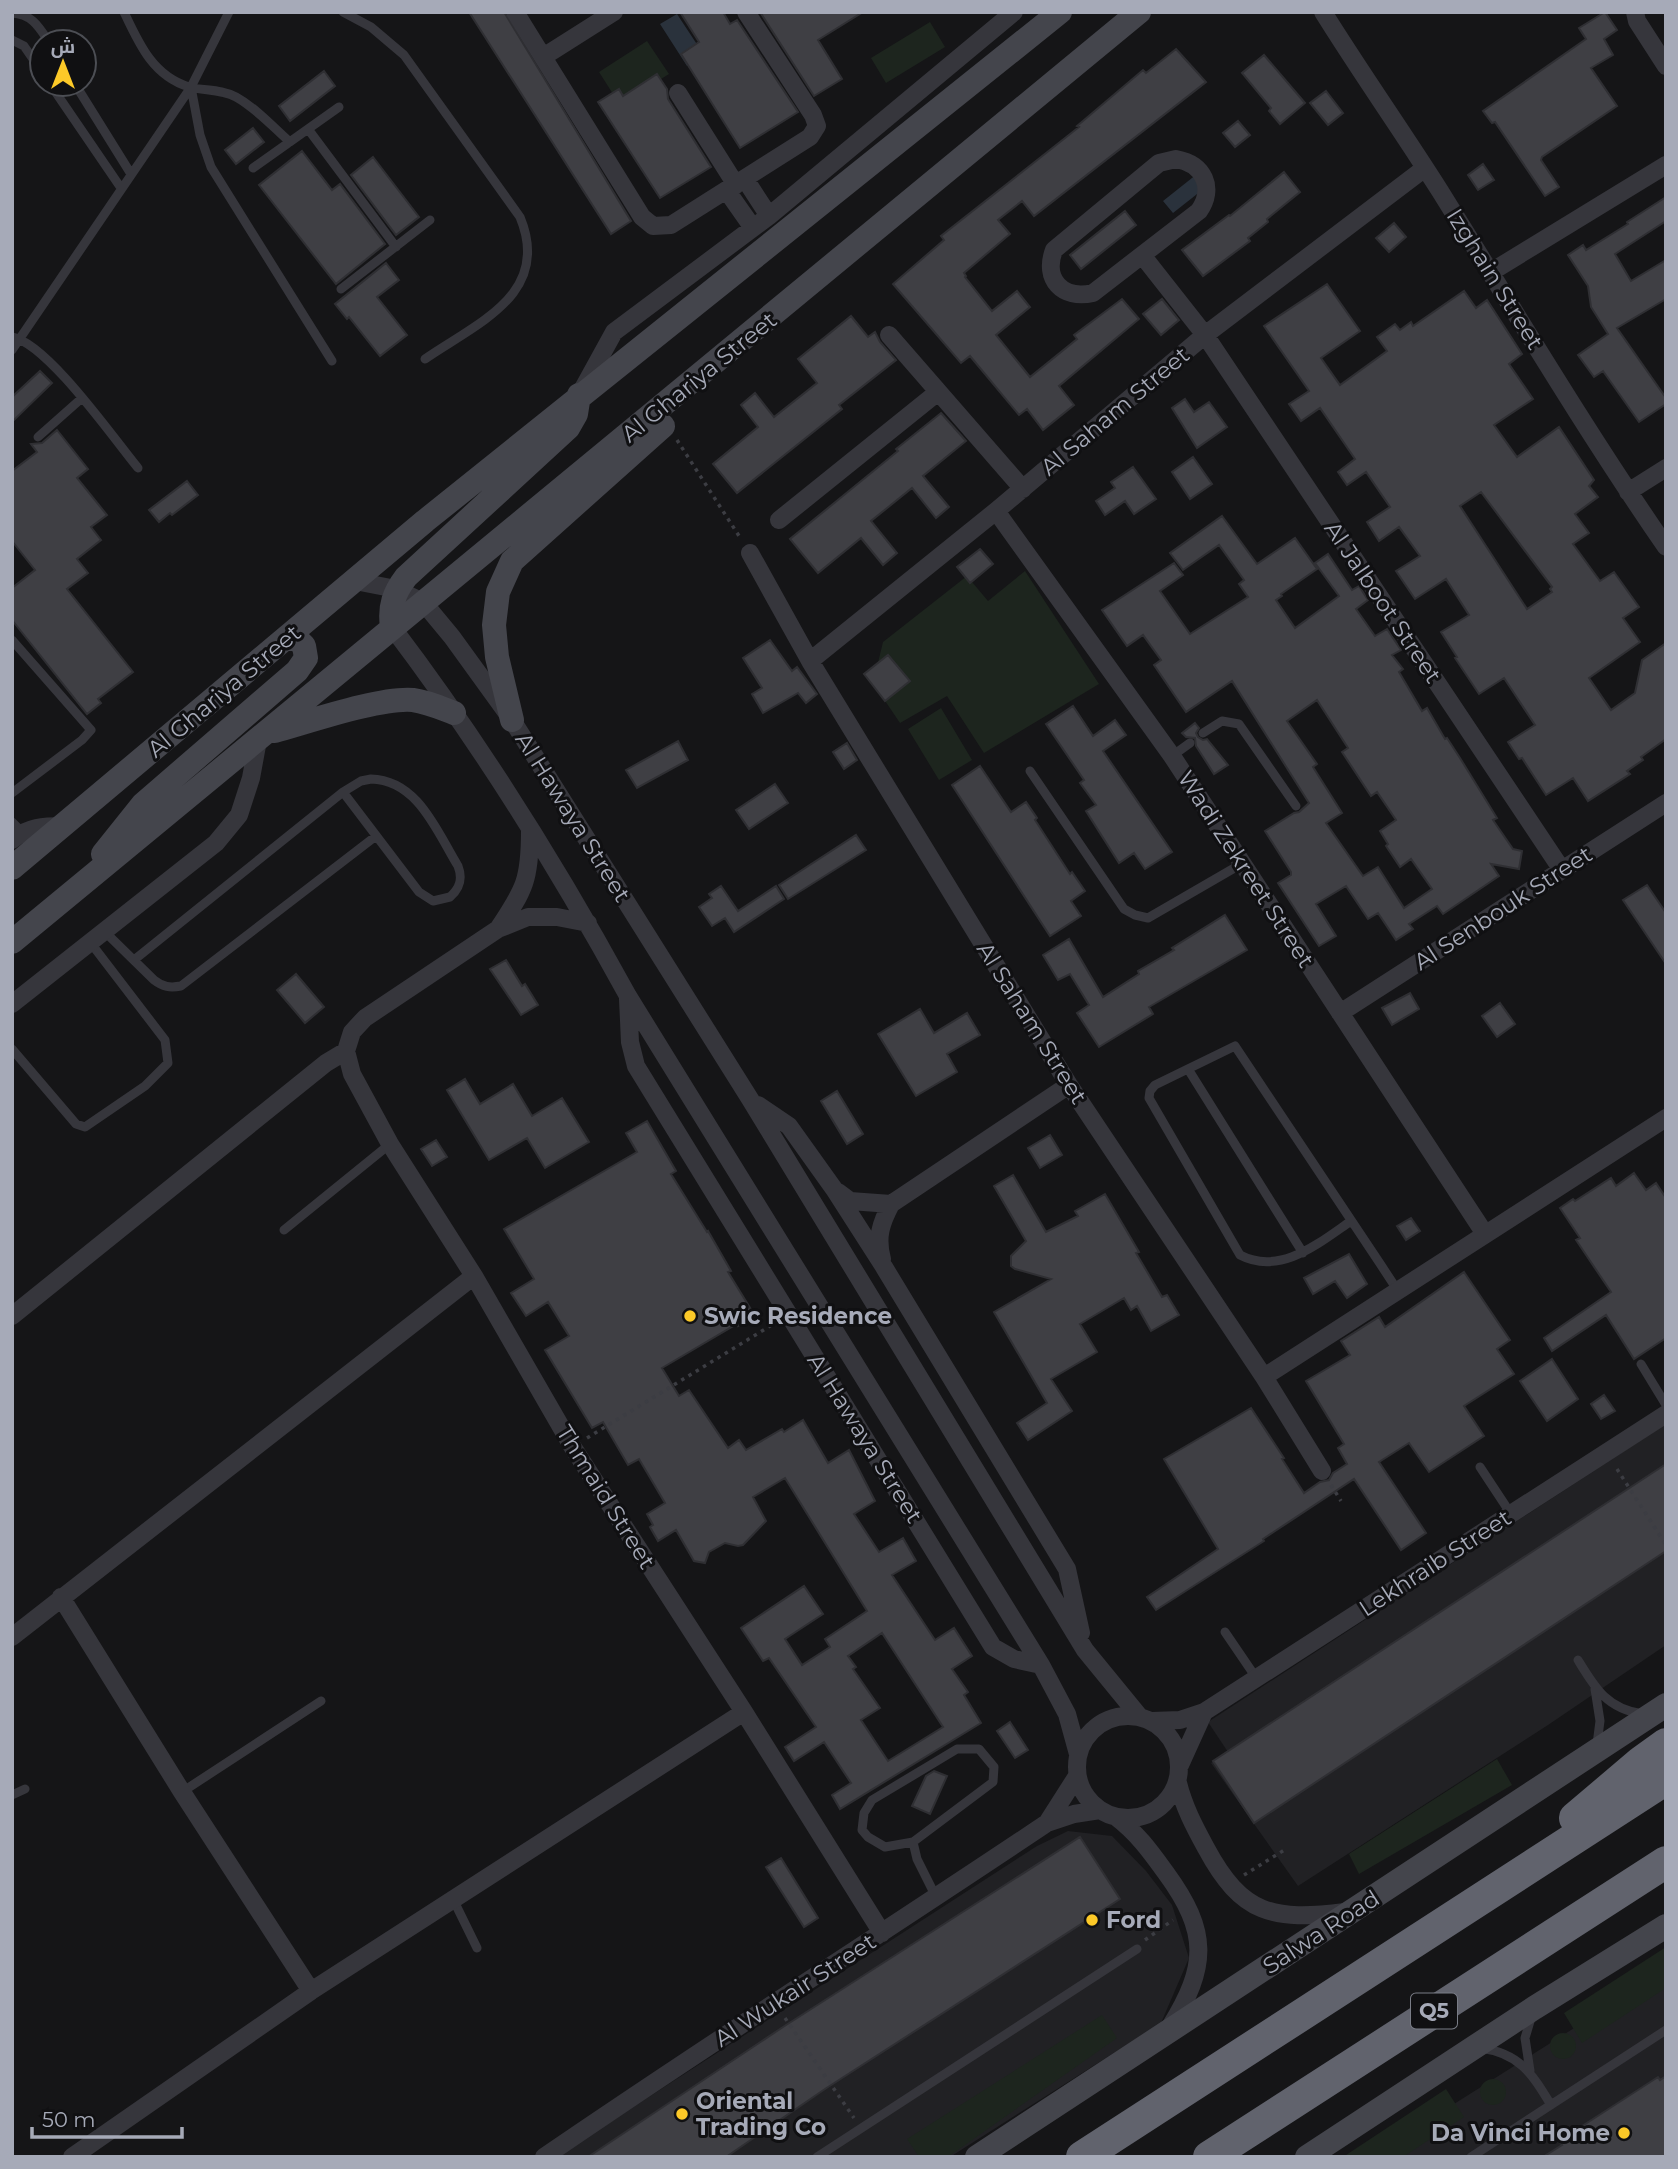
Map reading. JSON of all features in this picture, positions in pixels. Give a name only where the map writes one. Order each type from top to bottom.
[{"type":"highway","points":[[1484,1896],[1641,1762],[1666,1744]]},
{"type":"highway","points":[[1082,2157],[1666,1779]]},
{"type":"highway","name":"Q5","points":[[1209,2157],[1664,1863]]},
{"type":"street","points":[[516,12],[642,217],[653,226],[671,225],[810,137],[817,126],[813,115],[746,12]]},
{"type":"street","points":[[543,57],[614,12]]},
{"type":"street","name":"Al Ghariya Street","points":[[579,395],[614,332],[769,216],[1014,12]]},
{"type":"street","name":"Al Ghariya Street","points":[[12,868],[579,395],[1060,12]]},
{"type":"street","name":"Al Ghariya Street","points":[[12,942],[1139,12]]},
{"type":"street","name":"Izghain Street","points":[[1323,12],[1425,168],[1628,492],[1666,547]]},
{"type":"street","points":[[1635,12],[1637,21],[1666,66]]},
{"type":"street","points":[[678,93],[736,185],[753,228]]},
{"type":"street","points":[[1177,159],[1193,164],[1205,178],[1207,187],[1204,204],[1199,211],[1142,255],[1093,293],[1082,295],[1061,289],[1050,271],[1054,250],[1062,242],[1159,163],[1177,159]]},
{"type":"street","points":[[1491,272],[1666,165]]},
{"type":"street","name":"Al Saham Street","points":[[810,662],[1023,489],[1205,335],[1425,168]]},
{"type":"street","points":[[736,185],[769,216]]},
{"type":"street","name":"Al Jalboot Street","points":[[1142,255],[1205,335],[1562,870]]},
{"type":"street","points":[[889,335],[1023,489]]},
{"type":"street","points":[[512,720],[497,657],[494,625],[498,592],[512,561],[704,390],[726,355]]},
{"type":"street","points":[[779,520],[939,392]]},
{"type":"street","points":[[393,627],[391,614],[396,589],[568,428],[576,414],[579,395]]},
{"type":"street","points":[[1628,492],[1666,468]]},
{"type":"street","name":"Wadi Zekreet Street","points":[[996,511],[1172,755],[1485,1234]]},
{"type":"street","name":"Al Saham Street","points":[[750,553],[810,662],[1069,1085],[1264,1377],[1322,1471]]},
{"type":"street","name":"Al Hawaya Street","points":[[355,581],[396,589],[423,602],[512,720],[750,1099],[1085,1650],[1145,1719]]},
{"type":"street","name":"Al Hawaya Street","points":[[393,627],[454,713],[588,923],[628,996],[1041,1665],[1068,1714],[1078,1754]]},
{"type":"street","points":[[75,891],[143,804],[298,671],[306,658],[303,646],[297,639],[285,639]]},
{"type":"street","points":[[12,1004],[216,843],[239,815],[261,737],[384,702],[410,700],[429,703],[454,713]]},
{"type":"street","name":"Al Senbouk Street","points":[[1340,1013],[1666,803]]},
{"type":"street","points":[[16,831],[64,826]]},
{"type":"street","points":[[498,929],[519,899],[530,868],[530,831]]},
{"type":"street","points":[[12,1316],[326,1063],[346,1051],[352,1032],[365,1018],[498,929],[528,917],[557,917],[588,923]]},
{"type":"street","name":"Al Hawaya Street","points":[[628,996],[630,1042],[636,1066],[993,1647],[1014,1659],[1041,1665]]},
{"type":"street","name":"Thmaid Street","points":[[346,1051],[352,1074],[390,1144],[474,1276],[572,1446],[744,1712],[882,1933]]},
{"type":"street","points":[[884,1266],[878,1246],[880,1226],[891,1204],[1069,1085]]},
{"type":"street","name":"Al Hawaya Street","points":[[750,1099],[789,1126],[884,1266],[1067,1569],[1085,1650]]},
{"type":"street","points":[[1264,1377],[1666,1118]]},
{"type":"street","points":[[834,1189],[850,1201],[891,1204]]},
{"type":"street","points":[[12,1637],[474,1276]]},
{"type":"street","name":"Lekhraib Street","points":[[1145,1719],[1180,1720],[1204,1712],[1666,1414]]},
{"type":"street","points":[[61,1597],[182,1792],[311,1991]]},
{"type":"street","name":"Salwa Road","points":[[976,2157],[1166,2035],[1658,1710]]},
{"type":"street","points":[[72,2157],[311,1991],[744,1712]]},
{"type":"street","points":[[1108,1814],[1135,1818],[1154,1812],[1168,1800],[1204,1712]]},
{"type":"street","points":[[1166,2035],[1193,1984],[1199,1946],[1190,1912],[1173,1882],[1139,1835],[1108,1814],[1082,1789],[1077,1776],[1078,1754],[1091,1731],[1101,1723],[1126,1716],[1145,1719],[1172,1739],[1178,1751],[1184,1808],[1230,1887],[1250,1902],[1285,1915],[1303,1917],[1352,1911]]},
{"type":"street","name":"Al Wukair Street","points":[[1046,1823],[1077,1776]]},
{"type":"street","name":"Al Wukair Street","points":[[544,2157],[1046,1823],[1074,1814],[1108,1814]]},
{"type":"street","points":[[1307,2157],[1534,2008],[1666,1926]]},
{"type":"lane","points":[[124,12],[148,58],[163,73],[191,87],[215,90],[236,97],[290,142]]},
{"type":"lane","points":[[12,350],[16,338],[191,87],[229,12]]},
{"type":"lane","points":[[342,12],[389,40],[418,72],[520,217],[528,243],[527,269],[508,301],[425,359]]},
{"type":"lane","points":[[17,13],[40,28]]},
{"type":"lane","points":[[12,40],[24,46],[28,52]]},
{"type":"lane","points":[[191,87],[200,135],[211,167],[332,361]]},
{"type":"lane","points":[[60,98],[121,188]]},
{"type":"lane","points":[[84,98],[131,174]]},
{"type":"lane","points":[[253,168],[339,107]]},
{"type":"lane","points":[[308,129],[396,247]]},
{"type":"lane","points":[[341,289],[430,220]]},
{"type":"lane","points":[[16,338],[51,363],[138,468]]},
{"type":"lane","points":[[38,438],[82,398]]},
{"type":"lane","points":[[12,639],[91,730],[82,740],[12,793]]},
{"type":"lane","points":[[1203,733],[1222,721],[1239,723],[1296,806]]},
{"type":"lane","points":[[1172,755],[1190,743]]},
{"type":"lane","points":[[1030,771],[1124,909],[1135,915],[1148,918],[1243,863]]},
{"type":"lane","points":[[134,960],[343,792],[360,781],[392,781],[410,792],[458,866],[461,875],[457,891],[442,900],[433,901],[425,897],[343,792]]},
{"type":"lane","points":[[104,931],[162,986],[181,986],[376,836]]},
{"type":"lane","points":[[12,1049],[76,1124],[85,1127],[145,1086],[168,1063],[169,1053],[165,1040],[90,942]]},
{"type":"lane","points":[[1351,1221],[1303,1252],[1284,1260],[1252,1261],[1240,1255],[1149,1098],[1150,1091],[1155,1085],[1235,1046],[1398,1291]]},
{"type":"lane","points":[[1188,1069],[1303,1252]]},
{"type":"lane","points":[[284,1230],[390,1144]]},
{"type":"lane","points":[[1642,1364],[1666,1405]]},
{"type":"lane","points":[[1480,1467],[1511,1514]]},
{"type":"lane","points":[[1225,1632],[1256,1679]]},
{"type":"lane","points":[[1578,1660],[1607,1700],[1620,1708],[1658,1710]]},
{"type":"lane","points":[[1595,1687],[1600,1721],[1595,1753]]},
{"type":"lane","points":[[182,1792],[321,1701]]},
{"type":"lane","points":[[957,1749],[979,1749],[994,1767],[993,1782],[913,1842],[885,1847],[868,1837],[862,1830],[864,1813],[872,1800],[957,1749]]},
{"type":"lane","points":[[12,1795],[26,1788]]},
{"type":"lane","points":[[913,1842],[917,1859],[936,1897]]},
{"type":"lane","points":[[453,1898],[477,1948]]},
{"type":"lane","points":[[817,2157],[1137,1949]]},
{"type":"lane","points":[[1530,2071],[1525,2038],[1534,2008]]},
{"type":"lane","points":[[1471,2157],[1666,2031]]},
{"type":"lane","points":[[1475,2048],[1501,2053],[1530,2071],[1551,2105]]},
{"type":"path","points":[[666,424],[750,553]]},
{"type":"path","points":[[572,1446],[789,1315]]},
{"type":"path","points":[[1606,1452],[1666,1545]]},
{"type":"path","points":[[1230,1887],[1247,1872],[1286,1849]]},
{"type":"path","points":[[1137,1949],[1148,1935],[1190,1912]]},
{"type":"path","points":[[775,2003],[861,2129]]},
{"type":"shaded area","points":[[677,14],[704,55],[687,66],[660,24]]},
{"type":"shaded area","points":[[930,22],[945,47],[886,83],[871,58]]},
{"type":"shaded area","points":[[647,41],[669,74],[620,105],[599,72]]},
{"type":"shaded area","points":[[1197,174],[1206,187],[1173,213],[1163,201]]},
{"type":"shaded area","points":[[1025,571],[1099,684],[984,753],[947,696],[900,723],[873,683],[883,642],[967,576],[988,601]]},
{"type":"shaded area","points":[[941,708],[972,760],[939,780],[908,729]]},
{"type":"shaded area","points":[[1666,1424],[1666,1645],[1548,1725],[1298,1886],[1211,1763],[1228,1752],[1208,1722]]},
{"type":"shaded area","points":[[1497,1759],[1512,1785],[1359,1874],[1349,1854]]},
{"type":"shaded area","points":[[1068,1831],[1112,1836],[1146,1871],[1172,1905],[1189,1958],[1161,2023],[950,2157],[556,2157],[1037,1846]]},
{"type":"shaded area","points":[[1666,1947],[1666,1988],[1582,2043],[1564,2013]]},
{"type":"shaded area","points":[[1666,1970],[1666,2157],[1374,2157],[1454,2104]]},
{"type":"shaded area","points":[[1102,2015],[1117,2038],[948,2157],[919,2157],[907,2139]]},
{"type":"shaded area","points":[[1563,2033],[1572,2037],[1576,2046],[1572,2055],[1563,2059],[1554,2055],[1550,2046],[1554,2037]]},
{"type":"shaded area","points":[[1493,2079],[1502,2083],[1506,2092],[1502,2101],[1493,2105],[1484,2101],[1480,2092],[1484,2083]]},
{"type":"shaded area","points":[[1446,2089],[1464,2117],[1403,2157],[1343,2157]]},
{"type":"building","points":[[469,12],[504,12],[631,221],[611,234]]},
{"type":"building","points":[[680,12],[723,12],[730,24],[737,20],[798,112],[740,148],[681,54],[699,42]]},
{"type":"building","points":[[760,12],[863,12],[818,40],[842,79],[814,96]]},
{"type":"building","points":[[1605,12],[1617,30],[1604,39],[1613,55],[1591,68],[1617,106],[1542,157],[1541,160],[1559,187],[1545,196],[1495,122],[1492,123],[1483,111],[1586,39],[1579,28]]},
{"type":"building","points":[[1176,49],[1206,82],[1034,216],[1022,201],[998,220],[1010,234],[964,273],[992,311],[1017,291],[1030,307],[996,335],[1030,377],[1077,339],[1074,335],[1122,299],[1139,319],[1059,386],[1074,405],[1043,430],[1027,409],[1019,415],[970,356],[961,363],[893,284],[944,240],[941,236],[1079,127],[1077,126],[1143,70],[1146,73]]},
{"type":"building","points":[[1264,55],[1305,103],[1280,124],[1269,111],[1271,108],[1242,73]]},
{"type":"building","points":[[324,71],[335,86],[290,121],[279,106]]},
{"type":"building","points":[[657,74],[667,89],[668,99],[711,167],[660,198],[598,102],[619,89],[623,96]]},
{"type":"building","points":[[1326,91],[1343,113],[1328,125],[1310,103]]},
{"type":"building","points":[[1238,121],[1250,135],[1235,147],[1223,133]]},
{"type":"building","points":[[253,128],[264,142],[236,164],[225,150]]},
{"type":"building","points":[[302,151],[332,190],[340,184],[385,244],[336,284],[259,185]]},
{"type":"building","points":[[373,157],[419,217],[396,235],[351,175]]},
{"type":"building","points":[[1483,164],[1494,180],[1478,190],[1468,175]]},
{"type":"building","points":[[1284,172],[1300,192],[1267,219],[1268,222],[1248,238],[1250,241],[1203,276],[1182,250],[1230,216]]},
{"type":"building","points":[[1666,197],[1666,221],[1615,254],[1631,281],[1666,260],[1666,299],[1617,328],[1666,398],[1666,404],[1639,422],[1603,371],[1594,377],[1578,355],[1608,334],[1591,307],[1588,286],[1568,255],[1583,245],[1586,250]]},
{"type":"building","points":[[1125,211],[1136,225],[1081,269],[1070,255]]},
{"type":"building","points":[[1394,223],[1406,237],[1389,252],[1376,238]]},
{"type":"building","points":[[386,263],[399,280],[377,297],[407,335],[380,356],[335,304]]},
{"type":"building","points":[[1327,284],[1360,331],[1321,358],[1340,385],[1387,351],[1377,337],[1395,324],[1400,330],[1411,322],[1413,326],[1464,291],[1476,308],[1487,300],[1522,354],[1509,364],[1533,399],[1494,425],[1517,457],[1559,427],[1594,480],[1589,486],[1598,497],[1575,514],[1589,533],[1573,544],[1600,581],[1614,572],[1639,607],[1623,618],[1640,642],[1589,678],[1611,710],[1635,693],[1642,660],[1666,643],[1666,739],[1641,757],[1643,760],[1627,771],[1630,774],[1588,801],[1573,778],[1546,795],[1508,742],[1535,725],[1504,678],[1479,694],[1441,632],[1469,615],[1446,579],[1415,599],[1396,571],[1420,556],[1399,527],[1379,541],[1367,522],[1390,507],[1366,472],[1347,485],[1338,472],[1355,459],[1320,408],[1301,421],[1289,404],[1309,391],[1264,326]],"holes":[[[1481,492],[1552,587],[1552,592],[1527,609],[1460,506]]]},
{"type":"building","points":[[1162,299],[1179,320],[1161,335],[1143,314]]},
{"type":"building","points":[[851,316],[868,337],[875,332],[896,360],[839,405],[842,409],[737,493],[713,464],[758,427],[741,405],[755,393],[774,417],[817,383],[798,359]]},
{"type":"building","points":[[40,371],[52,383],[12,422],[12,397]]},
{"type":"building","points":[[1185,399],[1194,412],[1209,402],[1227,427],[1197,448],[1172,408]]},
{"type":"building","points":[[941,413],[966,441],[923,476],[949,507],[936,518],[912,488],[871,521],[897,553],[883,565],[861,538],[818,573],[790,539]]},
{"type":"building","points":[[57,430],[88,469],[77,478],[107,515],[91,527],[101,540],[77,559],[88,573],[67,589],[133,672],[98,699],[101,703],[87,714],[12,620],[12,588],[35,570],[12,541],[12,471],[37,452],[31,444],[42,443]]},
{"type":"building","points":[[1193,457],[1212,484],[1190,499],[1172,472]]},
{"type":"building","points":[[1133,467],[1156,499],[1134,514],[1125,501],[1105,515],[1096,501],[1115,488],[1111,482]]},
{"type":"building","points":[[187,481],[198,495],[159,522],[149,510]]},
{"type":"building","points":[[1222,516],[1257,564],[1295,538],[1317,569],[1276,600],[1295,628],[1339,596],[1315,563],[1328,554],[1352,590],[1359,586],[1368,600],[1356,609],[1375,636],[1387,629],[1401,650],[1392,655],[1403,669],[1399,672],[1422,711],[1427,708],[1460,758],[1497,818],[1493,820],[1513,849],[1522,851],[1519,869],[1491,864],[1499,876],[1443,914],[1437,906],[1409,924],[1413,929],[1396,940],[1378,913],[1368,919],[1346,886],[1316,904],[1336,936],[1319,946],[1278,883],[1291,875],[1291,872],[1265,831],[1299,812],[1309,803],[1232,681],[1186,712],[1154,665],[1161,660],[1143,635],[1127,646],[1102,610],[1174,563],[1183,575],[1160,591],[1190,634],[1248,597],[1239,584],[1244,580],[1219,545],[1183,570],[1170,553]],"holes":[[[1317,700],[1348,748],[1342,752],[1371,796],[1377,792],[1396,820],[1380,831],[1388,844],[1386,846],[1400,867],[1411,859],[1432,889],[1404,908],[1378,867],[1363,876],[1326,823],[1342,813],[1313,767],[1317,764],[1287,721]]]},
{"type":"building","points":[[980,549],[993,564],[970,583],[957,567]]},
{"type":"building","points":[[770,640],[792,671],[797,667],[817,694],[806,703],[798,693],[763,713],[752,694],[762,688],[743,658]]},
{"type":"building","points":[[888,655],[910,681],[885,701],[864,674]]},
{"type":"building","points":[[1073,706],[1093,736],[1115,720],[1126,735],[1103,751],[1172,852],[1145,869],[1134,853],[1119,863],[1086,811],[1096,805],[1080,783],[1084,780],[1046,724]]},
{"type":"building","points":[[1195,723],[1199,728],[1196,733],[1198,737],[1207,739],[1228,765],[1214,774],[1196,746],[1195,738],[1186,737],[1182,733]]},
{"type":"building","points":[[678,741],[688,760],[637,788],[626,770]]},
{"type":"building","points":[[847,743],[857,760],[844,769],[833,752]]},
{"type":"building","points":[[980,766],[1011,812],[1026,802],[1070,874],[1072,872],[1085,891],[1071,901],[1081,916],[1050,936],[952,785]]},
{"type":"building","points":[[775,784],[788,803],[749,829],[736,810]]},
{"type":"building","points":[[856,835],[866,850],[788,899],[779,885]]},
{"type":"building","points":[[1647,885],[1666,913],[1666,964],[1623,900]]},
{"type":"building","points":[[721,886],[738,911],[776,886],[784,899],[734,932],[725,918],[712,926],[699,907],[712,898],[709,894]]},
{"type":"building","points":[[1225,915],[1247,950],[1149,1007],[1153,1014],[1099,1047],[1077,1013],[1089,1005],[1070,974],[1058,980],[1043,955],[1069,939],[1103,997],[1139,974],[1138,971],[1174,950],[1172,948]]},
{"type":"building","points":[[506,960],[538,1005],[521,1015],[490,969]]},
{"type":"building","points":[[296,974],[324,1007],[305,1023],[277,990]]},
{"type":"building","points":[[1410,993],[1419,1009],[1392,1025],[1382,1008]]},
{"type":"building","points":[[1500,1003],[1515,1024],[1497,1037],[1482,1016]]},
{"type":"building","points":[[920,1009],[934,1033],[967,1013],[980,1035],[947,1054],[957,1072],[916,1096],[878,1034]]},
{"type":"building","points":[[465,1079],[480,1104],[513,1084],[532,1116],[562,1098],[589,1142],[545,1168],[527,1138],[489,1160],[447,1090]]},
{"type":"building","points":[[837,1091],[863,1134],[847,1144],[821,1101]]},
{"type":"building","points":[[647,1121],[676,1171],[671,1174],[708,1231],[731,1271],[728,1272],[755,1316],[662,1368],[679,1396],[689,1390],[728,1448],[739,1440],[746,1450],[803,1420],[828,1463],[849,1450],[875,1501],[854,1514],[879,1552],[903,1538],[916,1561],[892,1575],[935,1640],[954,1628],[972,1656],[952,1669],[968,1692],[964,1695],[981,1723],[840,1809],[832,1795],[851,1783],[824,1742],[794,1761],[785,1747],[816,1727],[769,1658],[763,1661],[741,1628],[804,1586],[823,1614],[785,1639],[802,1665],[830,1647],[825,1639],[867,1611],[785,1478],[753,1497],[766,1521],[743,1545],[725,1543],[709,1552],[705,1563],[694,1561],[676,1530],[658,1541],[650,1527],[653,1525],[647,1514],[665,1503],[639,1459],[628,1465],[603,1422],[592,1428],[545,1350],[569,1336],[548,1302],[526,1316],[511,1293],[534,1279],[504,1229],[637,1152],[626,1133]],"holes":[[[882,1633],[943,1727],[888,1761],[861,1720],[880,1708],[853,1669],[856,1667],[848,1656]]]},
{"type":"building","points":[[1050,1135],[1062,1155],[1040,1168],[1028,1148]]},
{"type":"building","points":[[436,1140],[447,1157],[432,1166],[421,1149]]},
{"type":"building","points":[[1634,1173],[1646,1190],[1656,1183],[1666,1198],[1666,1338],[1634,1359],[1606,1315],[1552,1351],[1544,1338],[1611,1292],[1576,1240],[1580,1238],[1560,1208],[1611,1178],[1616,1186]]},
{"type":"building","points":[[1013,1175],[1046,1232],[1078,1216],[1075,1211],[1105,1194],[1162,1297],[1167,1295],[1179,1315],[1151,1331],[1137,1306],[1131,1310],[1124,1298],[1080,1324],[1097,1352],[1051,1379],[1072,1411],[1028,1440],[1017,1423],[1047,1403],[994,1312],[1051,1279],[1011,1266],[1011,1256],[1026,1241],[994,1186]]},
{"type":"building","points":[[1411,1218],[1420,1231],[1406,1240],[1397,1226]]},
{"type":"building","points":[[1349,1254],[1367,1284],[1347,1298],[1335,1281],[1313,1294],[1304,1278]]},
{"type":"building","points":[[1464,1272],[1510,1340],[1497,1349],[1514,1374],[1464,1406],[1484,1436],[1429,1472],[1409,1443],[1379,1462],[1426,1533],[1401,1550],[1354,1479],[1156,1610],[1147,1597],[1218,1549],[1164,1459],[1251,1408],[1304,1493],[1320,1482],[1329,1480],[1333,1473],[1347,1464],[1338,1448],[1344,1444],[1306,1381],[1350,1355],[1341,1341],[1379,1317],[1385,1327]]},
{"type":"building","points":[[1552,1359],[1578,1399],[1547,1421],[1520,1381]]},
{"type":"building","points":[[1604,1395],[1615,1411],[1601,1419],[1591,1404]]},
{"type":"building","points":[[1666,1464],[1666,1551],[1254,1823],[1213,1761]]},
{"type":"building","points":[[1010,1722],[1028,1750],[1015,1758],[997,1731]]},
{"type":"building","points":[[934,1771],[947,1776],[930,1814],[912,1806],[926,1776]]},
{"type":"building","points":[[1080,1837],[1120,1899],[825,2089],[726,2157],[588,2157],[783,2027]]},
{"type":"building","points":[[781,1858],[818,1918],[804,1927],[766,1867]]},
{"type":"building","points":[[1666,2076],[1666,2157],[1543,2157],[1562,2145],[1559,2141],[1658,2077],[1660,2080]]},
{"type":"place","name":"Swic Residence","points":[[690,1316]]},
{"type":"place","name":"Ford","points":[[1092,1920]]},
{"type":"place","name":"Oriental Trading Co","points":[[682,2114]]},
{"type":"place","name":"Da Vinci Home","points":[[1624,2133]]}]
